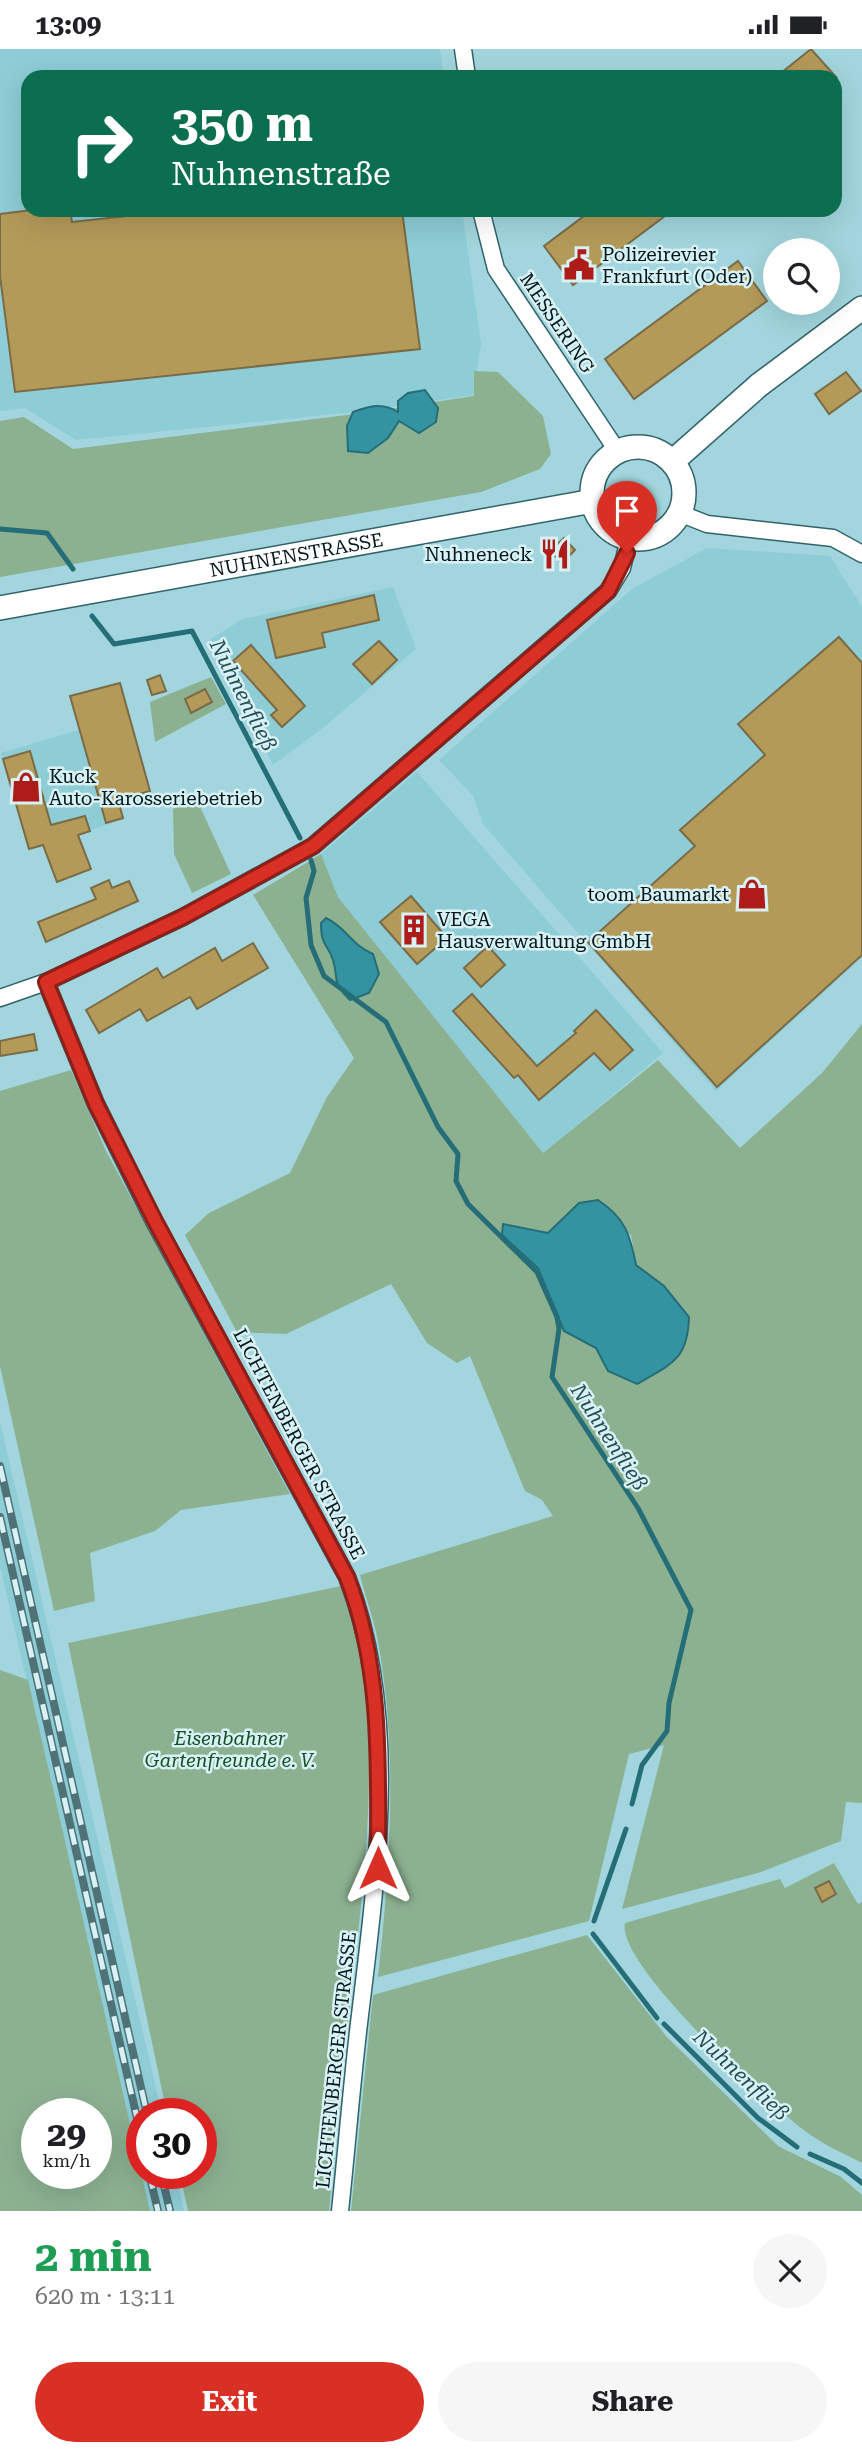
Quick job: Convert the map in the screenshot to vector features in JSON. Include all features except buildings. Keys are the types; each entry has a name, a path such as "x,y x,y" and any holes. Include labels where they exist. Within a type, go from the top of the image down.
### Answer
{"main road":[{"path":"672,462 759,385 862,308"},
{"path":"647,448 672,462 683,487 679,513 671,526 659,535 645,539 629,539 609,530 596,512 593,501 595,477 601,466 618,452 647,448"},
{"name":"NUHNENSTRASSE","path":"0,608 593,501"}],"street":[{"path":"463,49 466,70"},
{"name":"MESSERING","path":"483,217 496,269 618,452"},
{"path":"679,513 707,524 832,538 862,554"},
{"path":"0,998 46,982 183,917 313,846 608,591 622,568 629,539"},
{"name":"LICHTENBERGER STRASSE","path":"46,982 96,1104 149,1209 347,1577 359,1608 379,1738 378,1868 340,2211"}],"shaded area":[{"path":"0,49 440,49 443,70 21,70 21,217 463,217 481,344 473,395 365,411 76,440 25,408 0,411"},
{"path":"425,390 438,408 436,422 419,433 399,421 388,438 368,453 348,451 347,426 353,412 376,406 398,412 398,401 408,393"},
{"path":"707,548 830,556 862,607 862,957 716,1091 483,824 473,796 439,760 632,589"},
{"path":"393,587 416,649 324,727 273,765 211,639 243,619"},
{"name":"Kuck Auto-Karosseriebetrieb","path":"96,725 124,819 29,850 1,753"},
{"name":"VEGA Hausverwaltung GmbH","path":"417,772 663,1053 543,1153 338,897 321,854"},
{"path":"326,918 339,926 359,946 373,954 379,974 369,993 350,1000 340,989 331,954 322,936 321,923"},
{"path":"598,1200 614,1213 625,1228 636,1265 664,1286 689,1317 688,1331 681,1352 668,1365 637,1384 608,1371 596,1348 564,1331 538,1268 502,1235 503,1224 548,1233 579,1203"},
{"path":"0,1422 158,2098 126,2098 126,2108 0,1566"},
{"path":"145,2189 179,2189 184,2211 150,2211"}],"green space":[{"path":"474,371 498,372 543,416 551,454 540,469 481,492 0,577 0,421 24,417 73,449 363,413 474,396"},
{"path":"211,677 226,704 155,742 150,702"},
{"path":"196,798 231,874 192,893 174,854 173,809"},
{"path":"321,854 338,897 543,1153 658,1060 740,1148 822,1073 862,1024 862,1803 846,1802 841,1841 758,1873 622,1909 664,1745 629,1754 589,1921 378,1977 389,1853 389,1729 379,1647 360,1575 553,1516 542,1500 525,1491 470,1356 457,1363 427,1343 391,1284 286,1334 237,1332 185,1235 209,1213 290,1173 327,1097 354,1058 253,895","holes":["579,1203 631,1235 636,1265 664,1286 637,1384 609,1371 596,1348 564,1331 538,1268 548,1233"]},
{"path":"71,1070 106,1151 290,1494 181,1510 155,1531 90,1553 95,1601 54,1611 0,1366 0,1091"},
{"name":"Eisenbahner Gartenfreunde e. V.","path":"341,1586 355,1634 364,1685 369,1789 362,1894 329,2211 188,2211 183,2189 217,2189 217,2098 164,2098 68,1643"},
{"path":"0,1670 28,1680 126,2107 126,2189 145,2189 150,2211 0,2211"},
{"path":"834,1863 858,1904 862,1902 862,2163 805,2131 698,2032 644,1969 628,1942 625,1923 780,1879 785,1888"},
{"path":"587,1935 666,2036 778,2146 841,2177 862,2195 862,2211 351,2211 373,1995"}],"waterway":[{"name":"Nuhnenfließ","path":"0,529 47,533 73,569"},
{"name":"Nuhnenfließ","path":"92,616 114,644 192,631 300,838"},
{"name":"Nuhnenfließ","path":"311,860 314,871 306,898 311,945 324,976 386,1022 438,1127 458,1154 456,1181 468,1204 537,1272 557,1317 559,1329 552,1377 638,1508 691,1610 669,1703 667,1731 642,1765 632,1804"},
{"name":"Nuhnenfließ","path":"594,1921 626,1829"},
{"name":"Nuhnenfließ","path":"593,1934 657,2018"},
{"name":"Nuhnenfließ","path":"664,2024 758,2118 797,2147"},
{"name":"Nuhnenfließ","path":"810,2154 844,2169 862,2183"}],"railway":[{"path":"0,1466 143,2098"},
{"path":"0,1517 132,2098"},
{"path":"153,2189 158,2211"},
{"path":"165,2189 170,2211"}],"place":[{"name":"Polizeirevier Frankfurt (Oder)","path":"579,265"},
{"name":"Nuhneneck","path":"555,554"},
{"name":"Kuck Auto-Karosseriebetrieb","path":"26,787"},
{"name":"toom Baumarkt","path":"752,894"},
{"name":"VEGA Hausverwaltung GmbH","path":"414,930"}],"route":[{"path":"378,1868 379,1738 359,1608 347,1577 143,1198 96,1104 46,982 183,917 313,846 608,591 622,568 627,553"}]}
